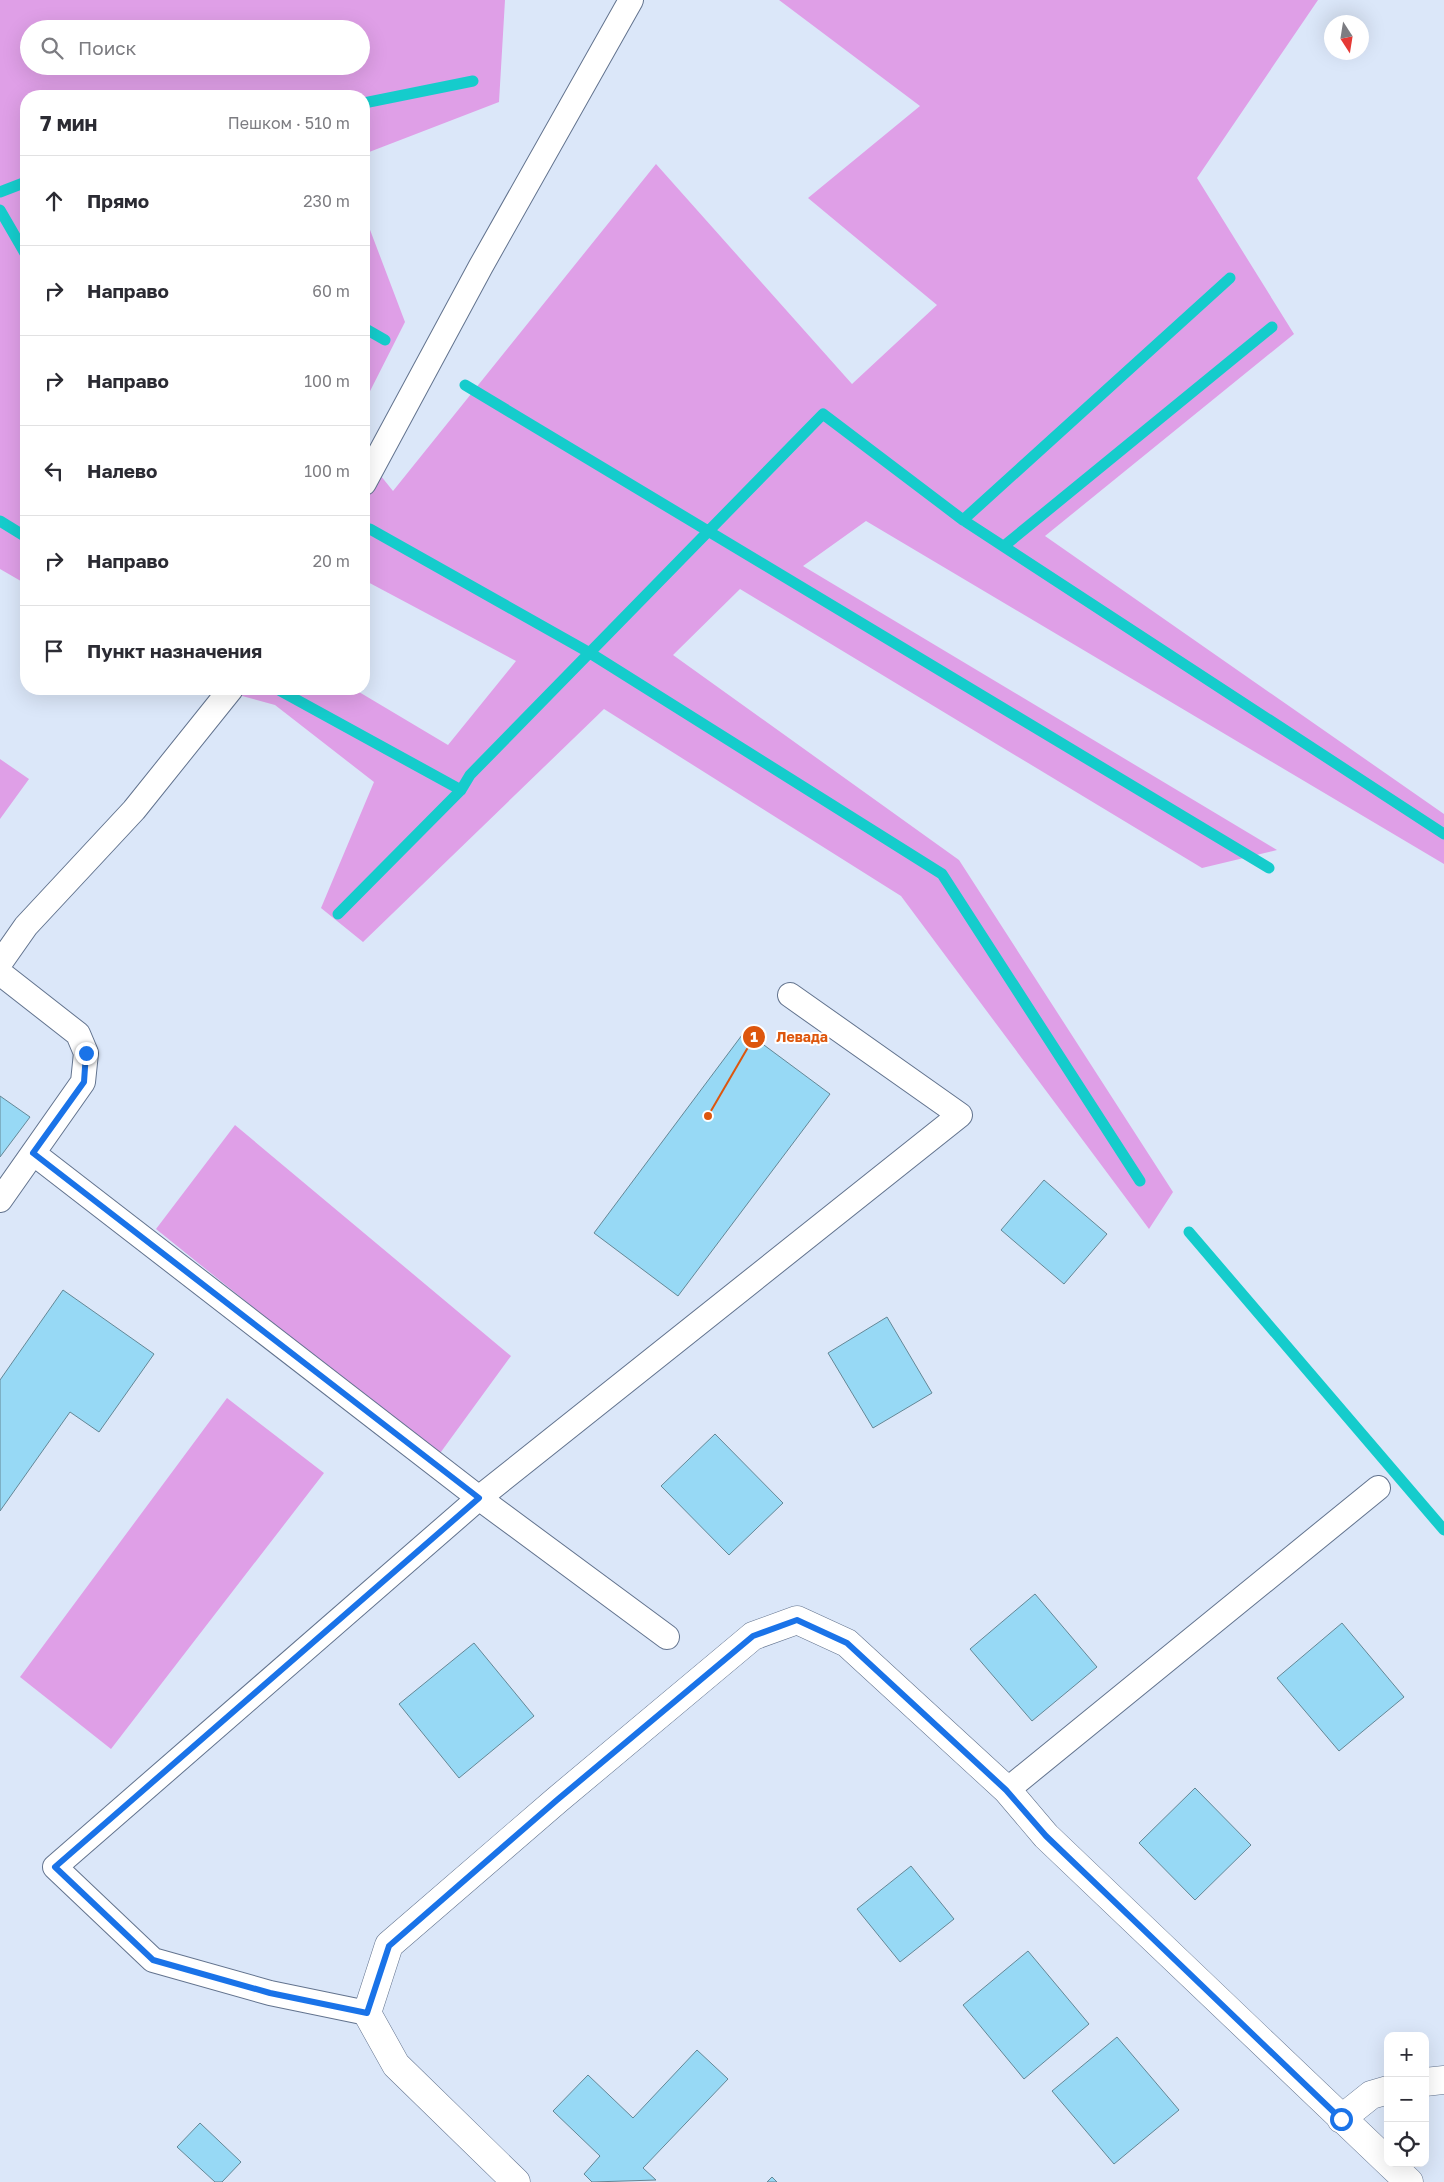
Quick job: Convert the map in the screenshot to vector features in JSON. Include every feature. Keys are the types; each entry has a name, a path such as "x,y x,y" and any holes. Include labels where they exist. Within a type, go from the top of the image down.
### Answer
{"street":[{"path":"516,2182 396,2065 367,2013 389,1946 557,1800 753,1636 797,1620 847,1643 1006,1790 1046,1836 1384,2159"},
{"path":"1429,2082 1444,2080"},
{"path":"1341,2119 1371,2096 1384,2091"},
{"path":"1392,2167 1409,2182"}],"lane":[{"path":"370,472 480,266 582,83 631,0"},
{"path":"0,962 26,926 134,810 226,695"},
{"path":"0,973 78,1034 86,1053 84,1082 0,1200"},
{"path":"367,2013 270,1993 153,1960 55,1867 479,1498 960,1115 790,995"},
{"path":"33,1153 479,1498 667,1637"},
{"path":"1006,1790 1378,1488"}],"shaded area":[{"path":"0,0 505,0 499,102 370,152 370,90 20,90 20,581 0,569"},
{"path":"779,0 1318,0 1197,178 1294,334 1045,536 1444,814 1444,864 866,521 803,566 1277,850 1202,868 740,589 673,655 959,860 1173,1192 1149,1229 901,896 604,709 363,942 321,908 374,782 275,705 238,695 364,695 448,745 516,661 370,583 370,462 393,491 656,164 852,384 937,305 808,198 920,106"},
{"path":"370,230 405,322 370,391"},
{"path":"0,759 29,779 0,819"},
{"path":"235,1125 511,1356 438,1456 156,1229"},
{"path":"227,1398 324,1473 111,1749 20,1677"}],"building":[{"path":"745,1031 830,1094 678,1296 594,1233"},
{"path":"0,1096 30,1117 0,1157"},
{"path":"1044,1180 1107,1234 1064,1284 1001,1230"},
{"path":"63,1290 154,1354 99,1432 70,1412 0,1511 0,1380"},
{"path":"887,1317 932,1393 873,1428 828,1353"},
{"path":"715,1434 783,1503 729,1555 661,1486"},
{"path":"1035,1594 1097,1667 1032,1721 970,1649"},
{"path":"1342,1623 1404,1697 1339,1751 1277,1678"},
{"path":"474,1643 534,1716 459,1778 399,1704"},
{"path":"1195,1788 1251,1845 1195,1900 1139,1843"},
{"path":"911,1866 954,1919 900,1962 857,1909"},
{"path":"1028,1951 1089,2024 1024,2079 963,2005"},
{"path":"1117,2037 1179,2110 1114,2164 1052,2091"},
{"path":"697,2050 728,2079 643,2168 656,2180 592,2182 584,2174 600,2156 553,2111 588,2075 633,2118"},
{"path":"200,2123 241,2162 222,2182 215,2182 177,2147"},
{"path":"772,2177 777,2182 767,2182"}],"waterway":[{"path":"370,102 473,81"},
{"path":"0,192 20,184"},
{"path":"0,210 20,245"},
{"path":"338,914 461,790 470,775 823,414 963,520 1230,278"},
{"path":"1004,546 1272,327"},
{"path":"370,331 385,340"},
{"path":"465,385 1269,868"},
{"path":"963,520 1444,834"},
{"path":"0,521 20,533"},
{"path":"370,529 590,653 942,874 1140,1181"},
{"path":"288,695 461,790"},
{"path":"1189,1232 1444,1530"}],"place":[{"name":"Левада","path":"708,1116"}],"route":[{"path":"86,1053 84,1082 33,1153 479,1498 55,1867 153,1960 270,1993 367,2013 389,1946 557,1800 753,1636 797,1620 847,1643 1006,1790 1046,1836 1341,2119"}]}
